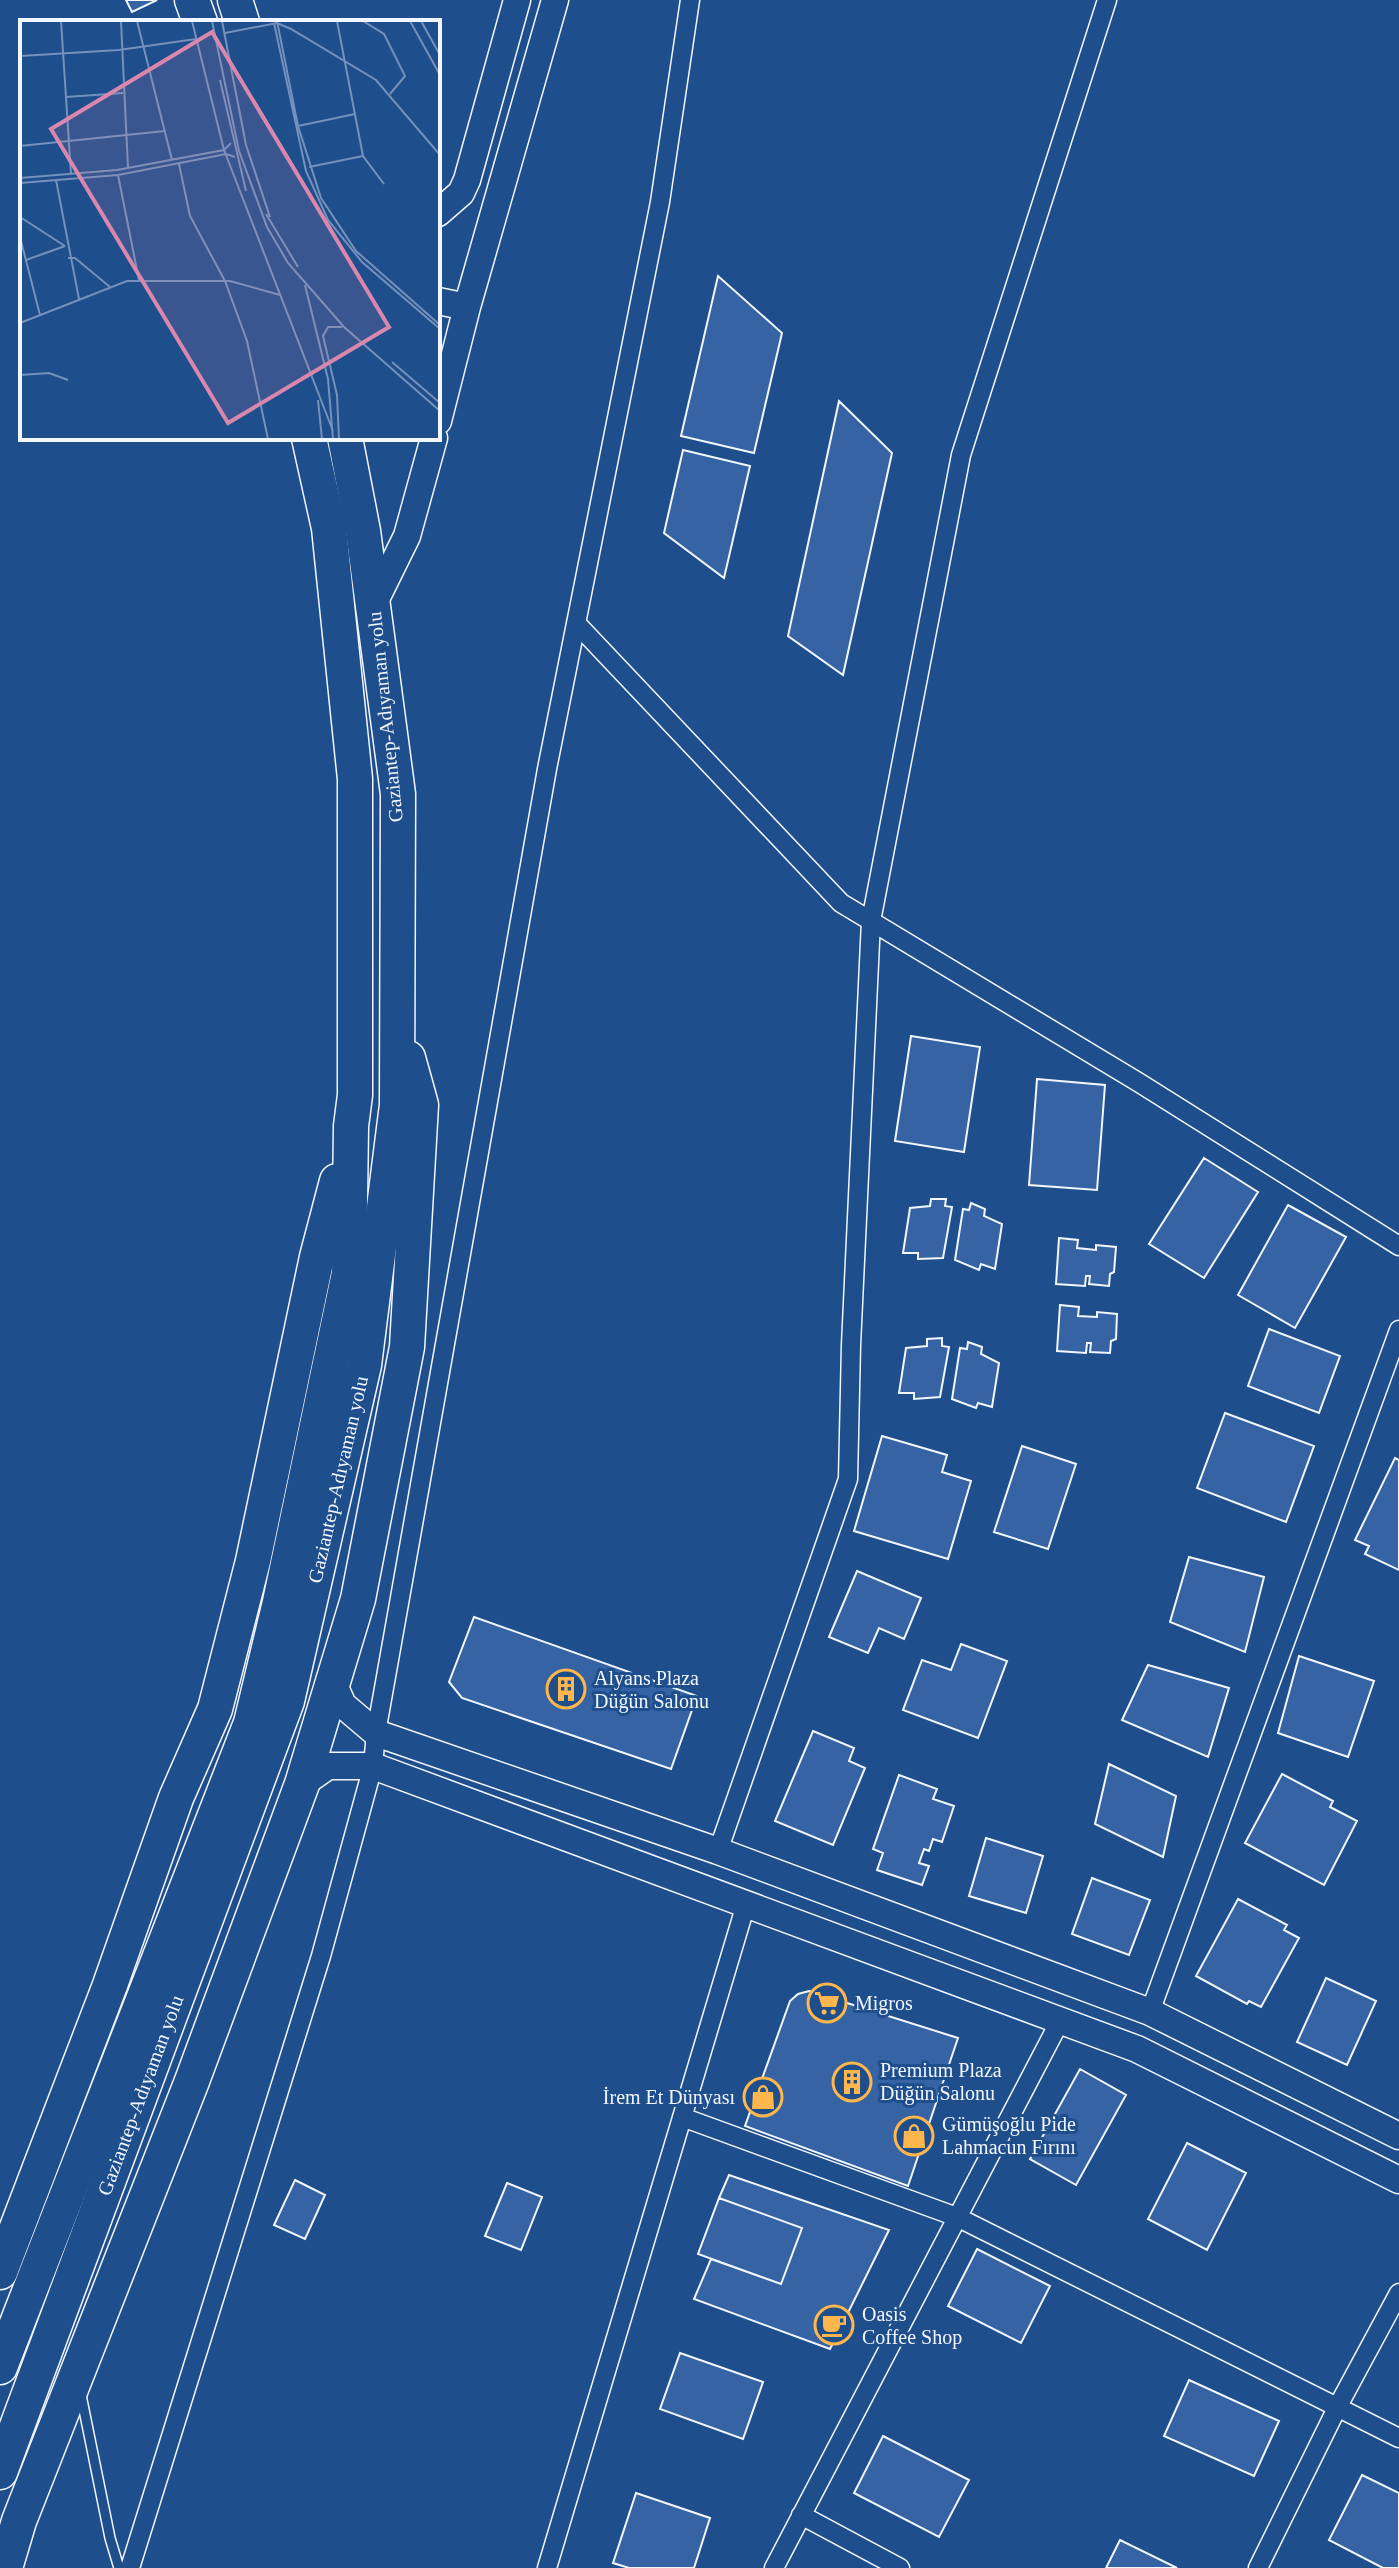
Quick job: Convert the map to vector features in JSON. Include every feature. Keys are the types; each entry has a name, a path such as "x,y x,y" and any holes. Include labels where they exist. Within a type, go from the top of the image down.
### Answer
{"highway":[{"path":"192,0 199,20"},
{"path":"235,0 241,20"},
{"name":"Gaziantep-Adıyaman yolu","path":"0,2367 251,1723 280,1602 349,1273 351,1126 355,1095 355,779 329,528 309,440"},
{"name":"Gaziantep-Adıyaman yolu","path":"0,2472 287,1701 364,1365 397,1105 398,794 363,531 345,440"},
{"path":"5,2568 19,2521 192,2081 302,1784 358,1599 407,1347 421,1105 397,1020"},
{"path":"0,2272 110,1985 176,1798 215,1709 253,1561 317,1257 351,1126"}],"street":[{"path":"440,211 461,193 467,180 517,0"},
{"path":"440,413 467,307 555,0"},
{"path":"130,2568 321,1956 373,1766 376,1733 547,769 660,202 690,0"},
{"path":"718,1851 848,1479 851,1345 871,921 961,455 1107,0"},
{"path":"440,301 467,307"},
{"path":"373,605 407,536 433,440"},
{"path":"576,623 841,903 1138,1082 1399,1246"},
{"path":"1150,2012 1399,1330"},
{"path":"333,1683 343,1705 376,1733 718,1851 1150,2012 1399,2136"},
{"path":"302,1784 328,1766 373,1766 1137,2049 1399,2180"},
{"path":"547,2568 746,1904"},
{"path":"774,2568 1060,2021"},
{"path":"682,2117 957,2217 1399,2438"},
{"path":"1258,2568 1338,2406 1399,2293"},
{"path":"801,2515 900,2568"}],"lane":[{"path":"77,2373 110,2538 119,2568"}],"building":[{"path":"126,0 157,0 132,12"},
{"path":"718,276 782,333 754,453 681,436"},
{"path":"839,401 892,453 843,675 788,636"},
{"path":"683,450 750,466 724,578 664,533"},
{"path":"911,1036 980,1047 964,1152 895,1141"},
{"path":"1037,1079 1105,1085 1097,1190 1029,1185"},
{"path":"1204,1158 1258,1192 1204,1278 1149,1244"},
{"path":"931,1199 946,1199 945,1206 952,1207 943,1258 918,1259 918,1253 903,1253 910,1208 930,1206"},
{"path":"971,1203 985,1209 984,1216 1002,1224 995,1269 981,1264 979,1270 955,1260 963,1209 969,1210"},
{"path":"1288,1205 1346,1237 1295,1328 1238,1295"},
{"path":"1059,1238 1078,1240 1077,1248 1096,1250 1096,1245 1116,1247 1114,1272 1110,1274 1109,1286 1089,1284 1090,1276 1086,1276 1085,1286 1056,1284"},
{"path":"1060,1305 1079,1307 1078,1316 1097,1317 1097,1312 1117,1314 1116,1339 1111,1341 1110,1353 1090,1352 1091,1343 1087,1343 1086,1353 1057,1351"},
{"path":"1269,1329 1340,1356 1319,1413 1248,1386"},
{"path":"942,1338 942,1346 949,1347 940,1397 914,1399 914,1393 899,1393 906,1348 927,1346 927,1339"},
{"path":"968,1342 982,1347 981,1354 999,1363 992,1407 978,1403 976,1408 952,1399 960,1348 967,1349"},
{"path":"1225,1413 1314,1446 1286,1522 1197,1488"},
{"path":"882,1436 947,1455 942,1472 971,1481 948,1559 854,1531"},
{"path":"1022,1446 1076,1464 1048,1549 994,1532"},
{"path":"1395,1458 1399,1460 1399,1570 1365,1554 1369,1546 1355,1540"},
{"path":"1189,1557 1264,1577 1245,1652 1170,1622"},
{"path":"857,1571 921,1598 904,1639 879,1628 868,1653 829,1637"},
{"name":"Alyans Plaza Düğün Salonu","path":"474,1617 697,1696 671,1769 462,1698 449,1682"},
{"path":"961,1644 1007,1661 978,1738 903,1710 922,1660 951,1670"},
{"path":"1299,1656 1374,1681 1348,1757 1278,1733"},
{"path":"1148,1665 1229,1688 1208,1757 1122,1720"},
{"path":"813,1731 854,1748 849,1761 865,1768 833,1845 775,1821"},
{"path":"1109,1764 1176,1796 1163,1857 1095,1824"},
{"path":"1282,1774 1333,1801 1330,1807 1357,1821 1324,1885 1245,1843"},
{"path":"899,1775 937,1789 933,1799 954,1806 942,1842 933,1839 929,1851 924,1849 919,1863 929,1866 922,1885 877,1870 883,1853 873,1849"},
{"path":"986,1838 1043,1856 1026,1913 969,1896"},
{"path":"1092,1878 1150,1900 1129,1955 1072,1934"},
{"path":"1238,1899 1287,1925 1284,1930 1299,1938 1261,2007 1249,2001 1247,2004 1196,1976"},
{"path":"1326,1978 1376,2001 1347,2065 1297,2042"},
{"name":"Premium Plaza Düğün Salonu","path":"809,1991 958,2038 908,2186 745,2126 790,2001 798,1994"},
{"path":"1080,2069 1126,2095 1076,2185 1030,2159"},
{"path":"1187,2143 1246,2173 1207,2250 1148,2219"},
{"path":"729,2175 889,2230 830,2349 694,2299 711,2259 781,2284 802,2228 719,2198"},
{"path":"295,2180 325,2195 305,2239 274,2225"},
{"path":"507,2183 542,2197 521,2250 485,2236"},
{"path":"719,2198 802,2228 781,2284 698,2254"},
{"path":"977,2249 1050,2286 1021,2343 948,2306"},
{"path":"680,2353 763,2382 743,2439 660,2409"},
{"path":"1189,2380 1279,2421 1254,2476 1164,2436"},
{"path":"883,2436 969,2480 939,2537 854,2493"},
{"path":"1362,2475 1399,2493 1399,2568 1383,2568 1329,2540"},
{"path":"636,2493 710,2518 694,2568 629,2568 613,2563"},
{"path":"1120,2540 1177,2568 1106,2568"}],"place":[{"name":"Alyans Plaza Düğün Salonu","path":"566,1689"},
{"name":"Migros","path":"827,2003"},
{"name":"Premium Plaza Düğün Salonu","path":"852,2082"},
{"name":"İrem Et Dünyası","path":"763,2097"},
{"name":"Gümüşoğlu Pide Lahmacun Fırını","path":"914,2136"},
{"name":"Oasis Coffee Shop","path":"834,2325"}]}
